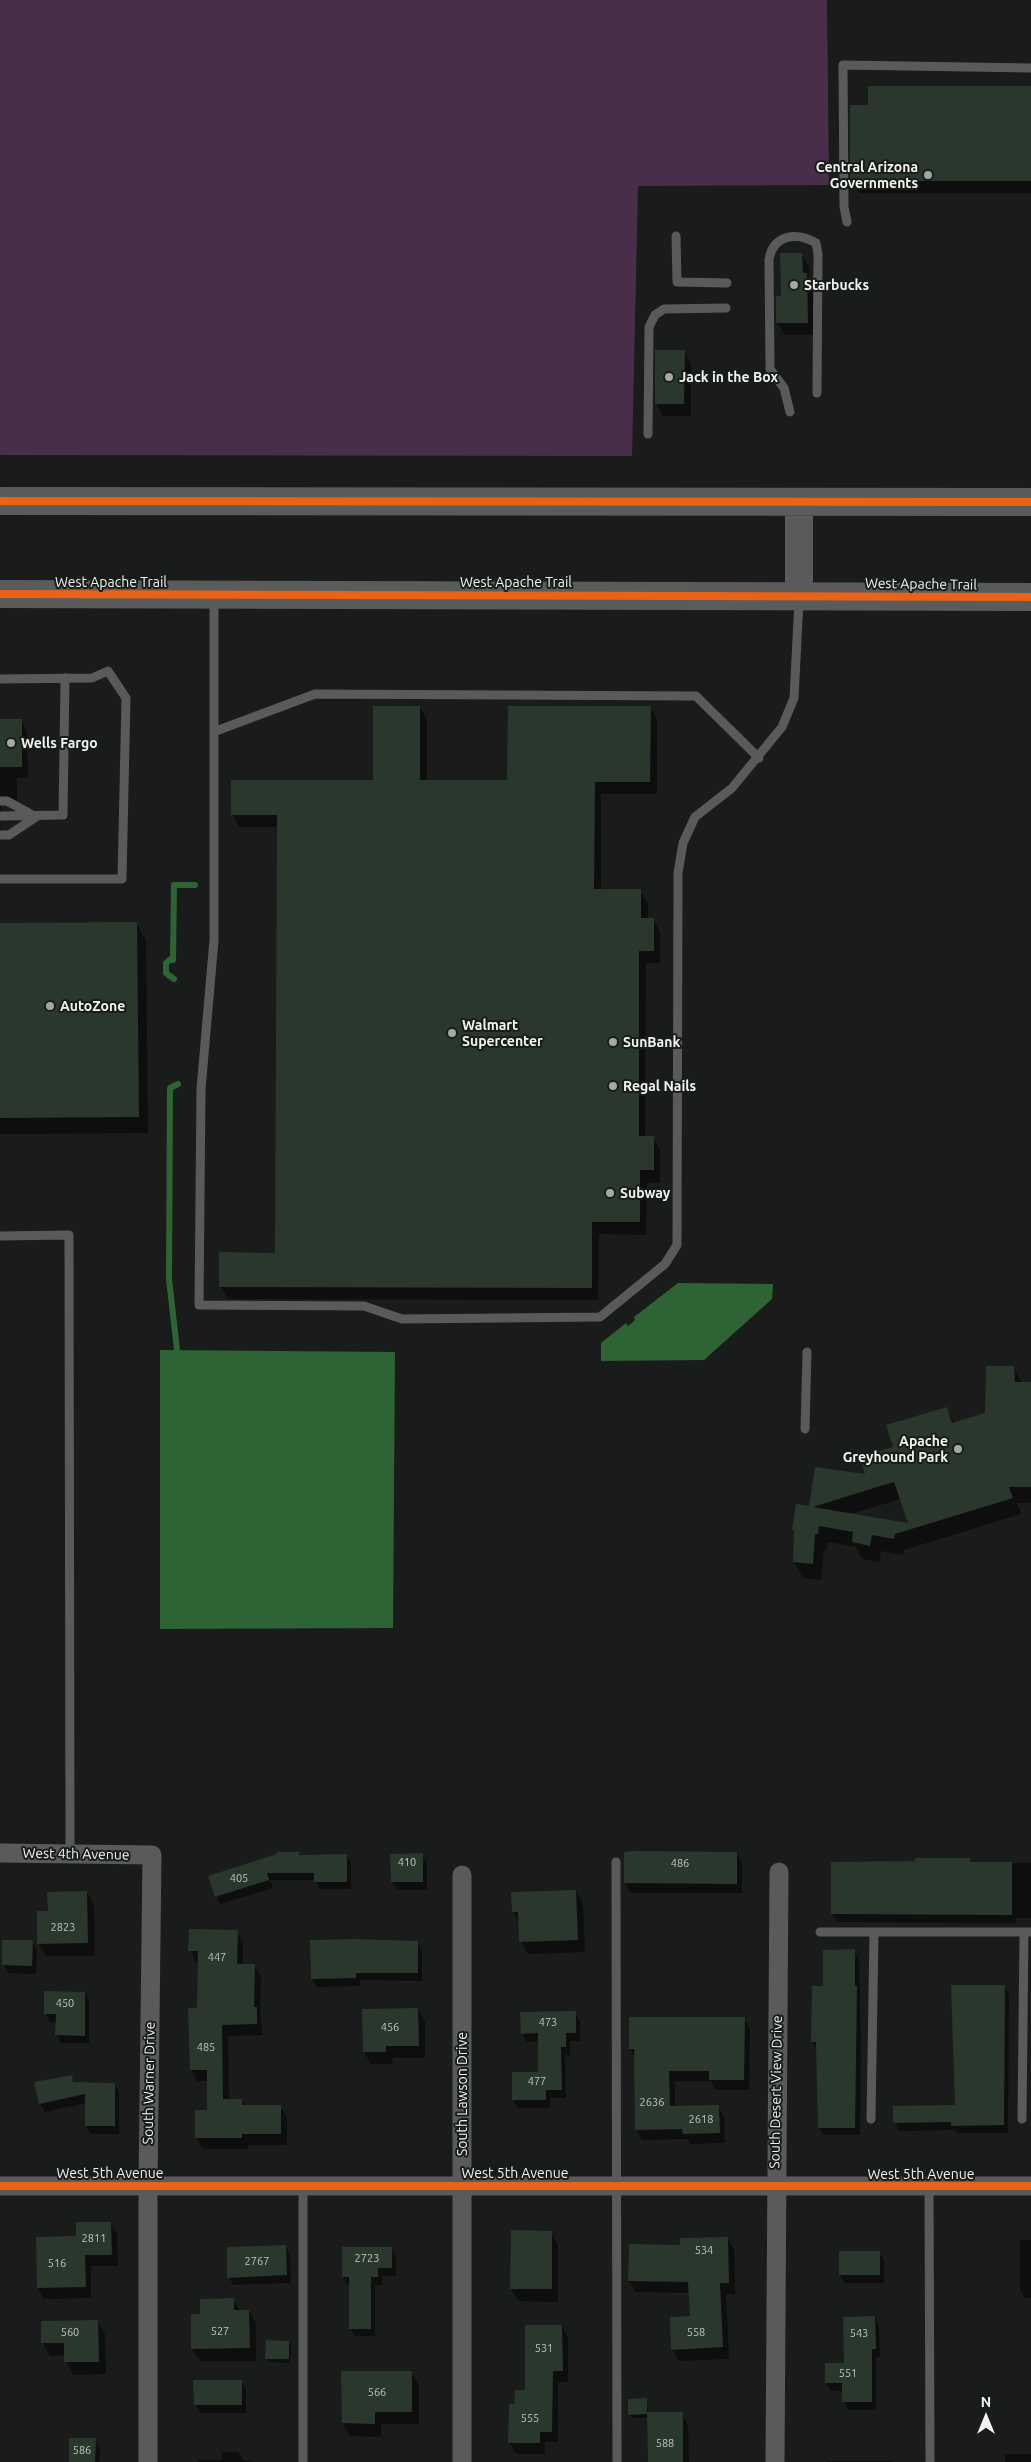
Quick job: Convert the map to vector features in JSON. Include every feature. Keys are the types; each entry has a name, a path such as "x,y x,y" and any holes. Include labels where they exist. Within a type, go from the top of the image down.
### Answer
{"main road":[{"path":"0,501 1031,502"},
{"path":"799,502 799,595"},
{"name":"West Apache Trail","path":"0,594 1031,597"}],"street":[{"name":"West 4th Avenue","path":"0,1853 152,1854"},
{"name":"South Warner Drive","path":"148,2462 148,2186 152,1854"},
{"name":"South Desert View Drive","path":"775,2462 778,1872"},
{"name":"South Lawson Drive","path":"462,1875 462,2462"},
{"name":"West 5th Avenue","path":"0,2186 1031,2186"}],"lane":[{"path":"847,222 844,207 843,65 1031,68"},
{"path":"790,412 784,388 770,370 769,260 770,252 776,244 792,235 806,237 816,243 817,249 817,393"},
{"path":"676,236 677,282 727,283"},
{"path":"648,434 649,327 655,315 664,309 726,308"},
{"path":"214,594 216,731 214,940 201,1089 199,1305 364,1306 402,1319 600,1317 665,1264 677,1245 678,872 682,842 695,817 732,788 759,758 782,727 794,698 799,595"},
{"path":"0,679 92,678 108,671 126,698 122,880 0,879"},
{"path":"0,816 36,817 63,815 65,678"},
{"path":"216,731 315,694 696,696 759,758"},
{"path":"0,801 7,801 36,817"},
{"path":"0,835 9,835 36,817"},
{"path":"0,1236 69,1235 70,1854"},
{"path":"805,1429 807,1352"},
{"path":"616,1862 617,2462"},
{"path":"820,1932 1027,1932 1022,2119"},
{"path":"871,2119 874,1932"},
{"path":"303,2186 303,2462"},
{"path":"930,2186 930,2462"}],"shaded area":[{"path":"0,0 827,0 829,185 638,186 632,456 0,455"},
{"path":"678,1283 773,1284 772,1299 704,1360 601,1361 601,1343 626,1323 628,1326 635,1320 634,1317"},
{"path":"160,1350 395,1352 393,1628 160,1629"}],"building":[{"path":"868,86 1031,86 1031,181 850,181 850,105 868,105"},
{"name":"Starbucks","path":"780,253 802,253 803,273 807,273 808,323 776,323 776,296 781,296"},
{"name":"Jack in the Box","path":"655,350 685,350 684,404 655,404"},
{"path":"373,706 420,706 420,780 507,780 508,706 651,706 650,782 595,782 594,889 641,889 641,918 654,918 654,951 639,951 639,1136 654,1136 654,1170 640,1170 640,1222 592,1222 592,1288 219,1287 219,1252 275,1253 277,815 231,815 231,780 373,780"},
{"name":"Wells Fargo","path":"0,719 22,719 22,767 0,767"},
{"path":"137,922 139,1117 0,1118 0,923"},
{"name":"Apache Greyhound Park","path":"986,1366 1014,1366 1015,1382 1031,1382 1031,1487 1009,1487 1013,1498 895,1534 894,1539 872,1535 870,1546 852,1542 853,1532 819,1526 818,1534 815,1534 813,1564 793,1562 794,1530 792,1530 796,1504 809,1506 815,1467 865,1474 862,1465 881,1458 879,1451 893,1447 886,1425 947,1407 952,1423 985,1413","holes":["894,1482 908,1523 813,1507"]},
{"path":"277,1852 299,1852 299,1855 347,1854 347,1882 314,1882 314,1873 267,1873 269,1880 215,1897 208,1876 277,1854"},
{"path":"624,1852 737,1852 737,1884 624,1883"},
{"path":"423,1853 423,1882 391,1882 390,1854"},
{"path":"915,1858 970,1858 970,1862 1012,1862 1012,1915 831,1914 831,1862 915,1861"},
{"path":"576,1890 578,1940 519,1942 518,1912 512,1912 511,1892"},
{"path":"87,1891 88,1943 37,1944 37,1911 48,1911 47,1892"},
{"path":"189,1929 238,1930 237,1964 255,1964 254,2007 257,2007 257,2024 222,2025 223,2099 242,2099 242,2105 281,2105 281,2134 242,2134 242,2138 195,2138 195,2110 207,2110 207,2070 190,2070 188,2008 197,2008 198,1951 188,1951"},
{"path":"2,1940 33,1940 32,1966 2,1965"},
{"path":"310,1940 418,1941 418,1973 356,1973 356,1978 311,1979"},
{"path":"855,1949 855,1986 857,1986 855,2128 818,2128 816,2042 811,2042 812,1986 823,1986 823,1950"},
{"path":"951,1985 1005,1985 1004,2125 951,2126 951,2122 893,2123 893,2106 955,2105"},
{"path":"44,1991 85,1992 85,2036 55,2035 56,2014 44,2014"},
{"path":"418,2008 419,2046 386,2046 386,2052 363,2052 362,2009"},
{"path":"576,2011 576,2033 566,2033 566,2047 561,2047 562,2090 546,2090 546,2100 512,2100 512,2072 538,2072 538,2033 521,2034 520,2012"},
{"path":"629,2017 745,2017 744,2080 709,2080 709,2071 669,2071 670,2106 719,2105 720,2133 683,2134 682,2129 635,2130 634,2049 629,2049"},
{"path":"72,2075 73,2082 115,2083 115,2126 85,2126 85,2094 39,2104 34,2082"},
{"path":"76,2222 111,2222 112,2255 85,2255 86,2287 37,2288 36,2237 76,2236"},
{"path":"511,2230 552,2231 552,2289 510,2289"},
{"path":"728,2237 729,2283 720,2283 723,2347 671,2350 670,2317 690,2316 688,2282 628,2281 629,2244 680,2245 680,2238"},
{"path":"286,2245 287,2275 227,2278 227,2247"},
{"path":"342,2247 392,2247 392,2268 378,2268 378,2277 371,2277 371,2329 349,2329 349,2277 342,2277"},
{"path":"839,2251 880,2251 880,2275 839,2275"},
{"path":"234,2298 234,2310 249,2310 250,2348 191,2349 191,2314 200,2314 200,2299"},
{"path":"875,2316 876,2349 872,2349 872,2402 842,2402 842,2383 825,2383 825,2363 844,2363 843,2317"},
{"path":"98,2320 99,2362 64,2362 64,2343 41,2343 41,2321"},
{"path":"525,2325 562,2325 563,2371 553,2371 552,2432 540,2432 540,2443 508,2443 509,2404 514,2404 515,2390 525,2390"},
{"path":"266,2340 289,2341 289,2359 265,2359"},
{"path":"341,2371 412,2371 412,2412 375,2412 375,2424 342,2423"},
{"path":"193,2380 242,2380 242,2405 194,2405"},
{"path":"647,2398 647,2414 628,2415 628,2399"},
{"path":"647,2412 683,2412 683,2462 648,2462"},
{"path":"69,2438 96,2438 95,2462 69,2462"}],"waterway":[{"path":"173,960 174,885 195,885"},
{"path":"172,958 166,963 166,973 174,979"},
{"path":"177,1350 169,1279 170,1088 178,1084"}],"cycle path":[{"path":"0,501 1031,502"},
{"path":"0,594 1031,597"},
{"path":"0,2186 1031,2186"}],"place":[{"name":"Central Arizona Governments","path":"928,175"},
{"name":"Starbucks","path":"794,285"},
{"name":"Jack in the Box","path":"669,377"},
{"name":"Wells Fargo","path":"11,743"},
{"name":"AutoZone","path":"50,1006"},
{"name":"Walmart Supercenter","path":"452,1033"},
{"name":"SunBank","path":"613,1042"},
{"name":"Regal Nails","path":"613,1086"},
{"name":"Subway","path":"610,1193"},
{"name":"Apache Greyhound Park","path":"958,1449"}]}
